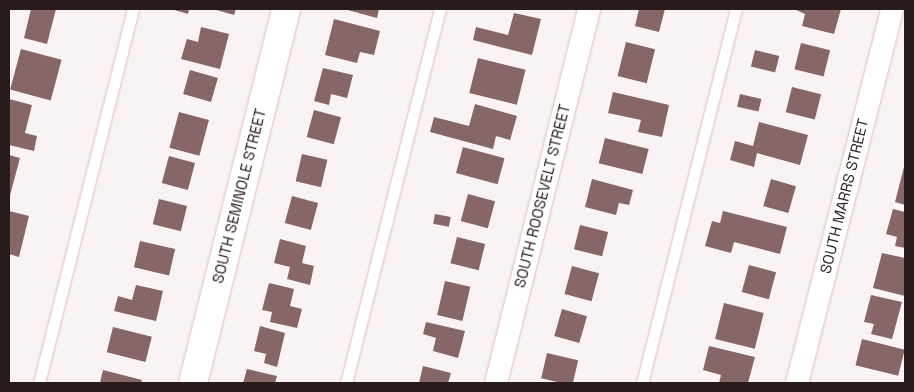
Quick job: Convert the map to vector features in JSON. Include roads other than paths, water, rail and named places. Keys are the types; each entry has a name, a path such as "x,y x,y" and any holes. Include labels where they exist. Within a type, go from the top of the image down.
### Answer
{"street":[{"name":"SOUTH SEMINOLE STREET","path":"193,383 286,9"},
{"name":"SOUTH ROOSEVELT STREET","path":"496,383 589,9"},
{"name":"SOUTH MARRS STREET","path":"797,383 892,9"}],"lane":[{"path":"39,383 133,9"},
{"path":"346,383 440,9"},
{"path":"642,383 736,9"}]}
